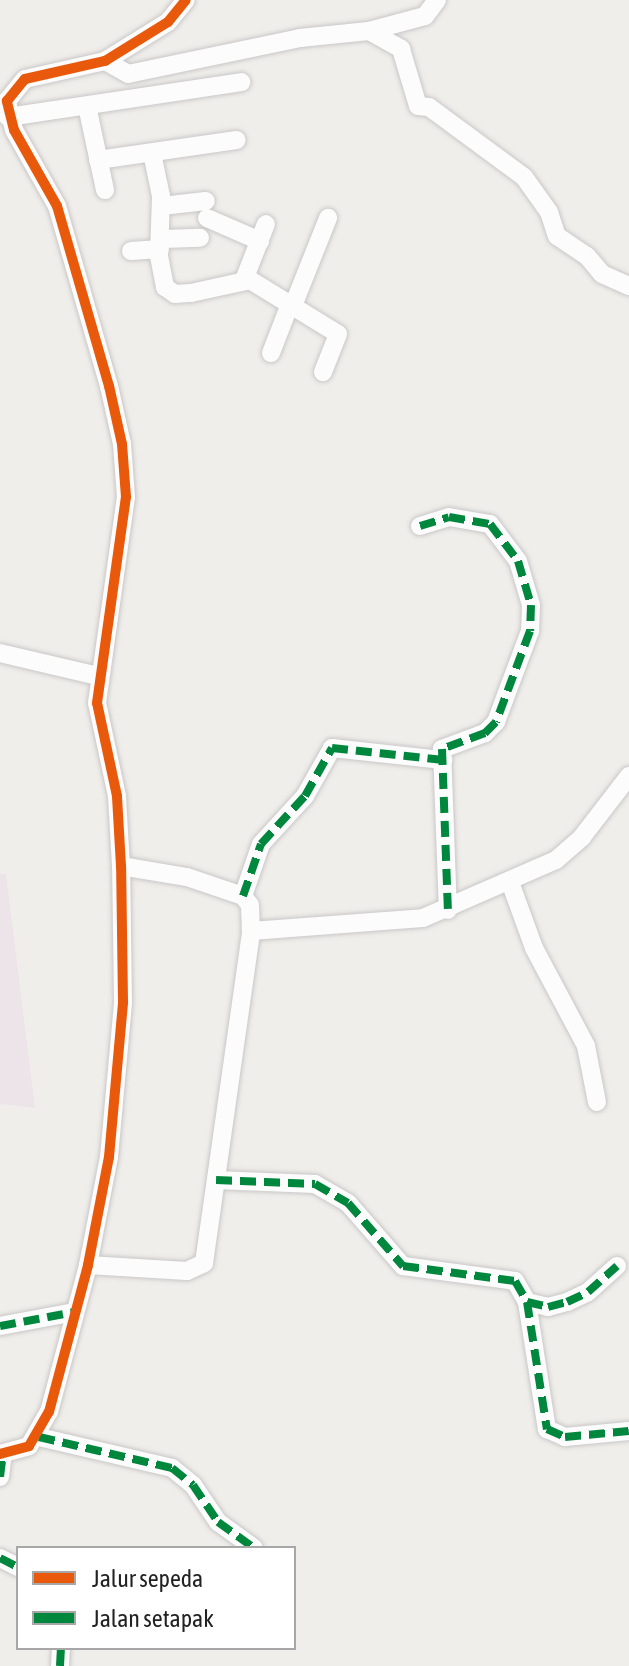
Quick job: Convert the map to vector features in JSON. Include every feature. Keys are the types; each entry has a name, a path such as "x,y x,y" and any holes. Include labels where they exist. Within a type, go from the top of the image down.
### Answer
{"street":[{"path":"39,1437 88,1265 119,1080 121,866 117,796 97,703 98,676 126,497 122,444 57,206 8,117 8,85 105,61 168,22 186,0"},
{"path":"105,61 128,74 300,38 369,31 425,16 437,0"},
{"path":"369,31 401,49 418,106 429,107 524,177 549,212 557,236 587,256 602,274 629,286"},
{"path":"8,117 241,82"},
{"path":"87,106 105,190"},
{"path":"98,160 237,140"},
{"path":"152,153 162,206 163,282 175,294 216,290 244,280 292,305 338,334 323,372"},
{"path":"162,206 206,210 263,233 244,280"},
{"path":"271,353 328,218"},
{"path":"131,251 200,238"},
{"path":"420,526 449,517 490,524 518,561 531,605 530,631 496,722 485,733 446,745 443,760 448,910"},
{"path":"0,653 98,676"},
{"path":"243,896 261,844 305,796 332,748 443,760"},
{"path":"251,931 387,923 448,910 556,860 582,837 629,776"},
{"path":"88,1265 187,1271 204,1263 251,931 250,905 243,896 187,877 121,866"},
{"path":"510,882 534,948 586,1046 597,1102"},
{"path":"216,1180 296,1181 328,1189 403,1266 515,1281 527,1302 547,1429 565,1437 629,1431"},
{"path":"527,1302 548,1307 567,1302 588,1292 617,1266"},
{"path":"0,1326 75,1312"},
{"path":"0,1477 2,1454 39,1437 172,1468 193,1485 218,1522 251,1546"}],"shaded area":[{"path":"0,874 6,874 35,1108 0,1104"}],"marked path":[{"path":"420,526 449,517 490,524 518,561 531,605 530,631 496,722 485,733 442,749 448,910"},
{"path":"243,896 261,844 305,796 332,748 443,760"},
{"path":"216,1180 315,1184 348,1203 403,1266 515,1281 527,1302 547,1429 565,1437 629,1431"},
{"path":"527,1302 548,1307 567,1302 588,1292 617,1266"},
{"path":"0,1326 75,1312"},
{"path":"39,1437 172,1468 193,1485 218,1522 251,1546"},
{"path":"0,1477 3,1454"},
{"path":"0,1558 16,1566"},
{"path":"60,1666 61,1650"}],"cycle path":[{"path":"0,1454 29,1446 49,1412 88,1265 109,1157 123,1002 121,866 117,796 97,703 126,497 122,444 109,386 57,206 14,130 7,101 25,79 105,61 168,22 186,0"}]}
